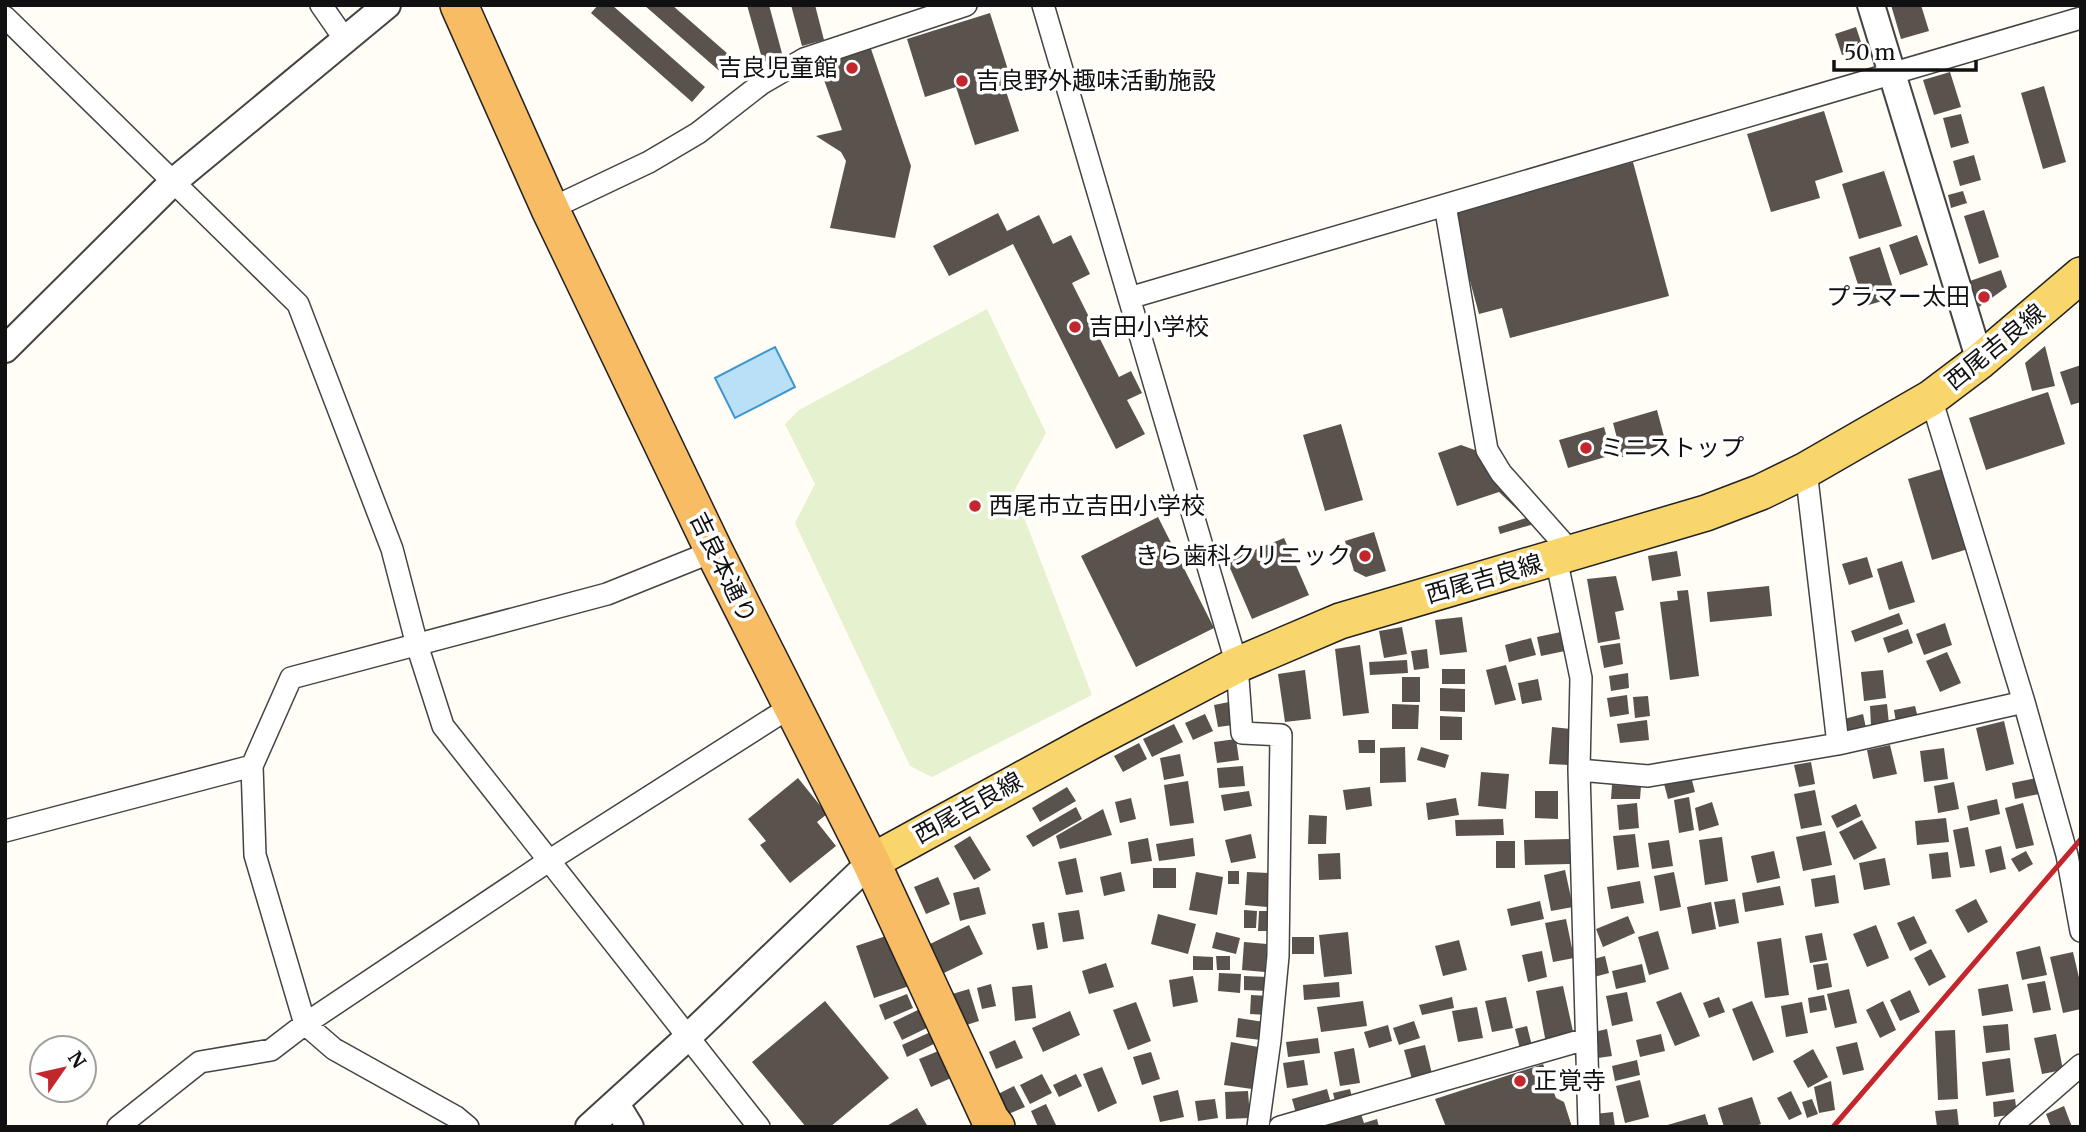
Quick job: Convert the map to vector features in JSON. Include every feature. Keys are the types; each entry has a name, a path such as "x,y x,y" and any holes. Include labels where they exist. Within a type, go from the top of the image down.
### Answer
{"highway":[{"name":"吉良本通り","path":"459,5 550,209 714,551 871,862 987,1124"}],"main road":[{"name":"西尾吉良線","path":"871,862 1080,747 1237,665 1340,621 1706,513 1761,492 1806,470 1931,398 1980,361 2081,275"}],"street":[{"path":"321,5 346,41"},
{"path":"5,349 173,182 387,5"},
{"path":"550,209 649,162 698,133 761,85 804,59 966,5"},
{"path":"1043,5 1237,665 1242,733 1281,735 1278,956 1258,1127"},
{"path":"1871,5 1980,361"},
{"path":"5,17 298,304 392,549 417,645 443,726 758,1127"},
{"path":"1129,298 2081,18"},
{"path":"1445,205 1487,450 1501,473 1564,555 1581,678 1578,770 1589,1127"},
{"path":"1931,398 2075,866 2081,931"},
{"path":"1806,470 1838,744"},
{"path":"468,1127 456,1117 334,1049 305,1024 255,855 252,766 291,678 607,594 714,551"},
{"path":"1578,770 1648,776 1838,744 2025,702"},
{"path":"118,1127 200,1062 271,1050 305,1024 550,860 792,705"},
{"path":"5,831 252,766"},
{"path":"589,1127 688,1037 871,862"},
{"path":"1280,1127 1586,1039"},
{"path":"2010,1127 2081,1065"},
{"path":"616,1104 630,1127"}],"green space":[{"path":"987,309 1046,433 1014,491 1092,695 932,777 910,766 795,523 815,484 785,424 799,410"}],"water":[{"path":"775,347 795,387 735,418 715,378"}],"building":[{"path":"598,5 612,5 705,87 692,102 591,13"},
{"path":"644,5 672,5 736,61 724,75"},
{"path":"747,5 769,5 783,57 763,62"},
{"path":"791,5 815,5 824,40 802,46"},
{"path":"1891,5 1921,5 1929,31 1901,39"},
{"name":"吉良野外趣味活動施設","path":"990,13 1009,73 1001,76 1019,131 975,145 956,87 925,97 907,39"},
{"path":"1856,27 1863,48 1842,55 1835,34"},
{"path":"870,46 911,166 895,238 830,228 846,161 841,152 816,136 842,130 819,66"},
{"path":"1950,72 1961,107 1934,115 1923,80"},
{"path":"2044,86 2066,162 2043,169 2021,93"},
{"path":"1824,111 1843,172 1815,181 1820,198 1771,212 1747,134"},
{"path":"1961,114 1969,143 1951,148 1943,118"},
{"path":"1974,155 1981,180 1960,186 1953,161"},
{"path":"1633,162 1669,296 1510,338 1502,308 1479,314 1451,211"},
{"path":"1884,171 1902,226 1859,239 1842,184"},
{"path":"1963,191 1967,203 1951,208 1948,195"},
{"path":"1984,210 1999,257 1979,264 1964,216"},
{"name":"吉田小学校","path":"998,213 1007,231 1039,215 1053,244 1071,235 1090,274 1072,283 1119,377 1131,371 1142,393 1127,400 1145,434 1116,449 1013,244 949,276 933,246"},
{"path":"1917,235 1928,265 1900,275 1889,245"},
{"path":"1880,247 1896,297 1865,306 1849,257"},
{"name":"プラマー太田","path":"2001,270 2007,287 1979,307 1970,281"},
{"path":"2045,346 2055,386 2032,391 2025,363"},
{"path":"2081,365 2081,402 2071,405 2060,372"},
{"path":"2048,392 2065,444 1986,470 1969,418"},
{"path":"1657,410 1666,444 1622,457 1613,423"},
{"path":"1341,424 1363,500 1325,511 1303,435"},
{"name":"ミニストップ","path":"1604,427 1612,455 1568,468 1559,440"},
{"path":"1461,445 1483,453 1534,524 1500,534 1498,527 1526,518 1499,492 1457,506 1438,453"},
{"path":"1945,468 1968,549 1932,560 1908,479"},
{"path":"1158,517 1214,628 1136,667 1081,556"},
{"name":"きら歯科クリニック","path":"1374,532 1386,571 1366,577 1354,571 1345,541"},
{"path":"1284,538 1309,595 1252,619 1227,561"},
{"path":"1677,551 1681,576 1652,581 1648,556"},
{"path":"1867,557 1873,577 1849,585 1842,564"},
{"path":"1902,561 1915,602 1889,610 1877,569"},
{"path":"1616,576 1624,610 1615,612 1620,639 1598,643 1587,579"},
{"path":"1769,586 1772,616 1710,622 1707,592"},
{"path":"1688,590 1699,676 1670,680 1660,602 1678,600 1677,591"},
{"path":"1899,613 1903,624 1855,642 1851,631"},
{"path":"1462,617 1467,652 1440,655 1435,620"},
{"path":"1945,623 1952,645 1924,655 1916,634"},
{"path":"1402,627 1407,654 1384,658 1379,631"},
{"path":"1908,629 1913,643 1888,653 1883,638"},
{"path":"1561,632 1565,651 1541,656 1537,637"},
{"path":"1531,638 1536,655 1509,662 1505,645"},
{"path":"1620,643 1623,664 1604,668 1600,646"},
{"path":"1360,645 1369,713 1343,716 1335,649"},
{"path":"1427,649 1429,668 1414,670 1411,651"},
{"path":"1947,652 1961,683 1940,692 1926,661"},
{"path":"1407,660 1408,673 1370,675 1369,662"},
{"path":"1506,665 1516,700 1495,705 1486,670"},
{"path":"1442,669 1465,669 1465,684 1442,684"},
{"path":"1305,670 1311,719 1285,722 1278,674"},
{"path":"1883,670 1886,698 1864,701 1861,672"},
{"path":"1628,673 1629,688 1611,691 1609,676"},
{"path":"1402,677 1420,677 1420,702 1402,702"},
{"path":"1538,679 1542,700 1522,704 1518,683"},
{"path":"1440,688 1465,689 1465,712 1440,711"},
{"path":"1627,695 1629,714 1610,717 1607,698"},
{"path":"1648,696 1650,716 1635,718 1633,697"},
{"path":"1229,702 1233,725 1218,727 1214,705"},
{"path":"1392,704 1419,705 1418,729 1392,729"},
{"path":"1887,704 1889,724 1871,726 1870,706"},
{"path":"1915,706 1918,718 1896,722 1894,710"},
{"path":"1205,714 1213,731 1193,740 1185,723"},
{"path":"1863,714 1866,728 1847,732 1844,719"},
{"path":"1440,716 1462,717 1462,740 1440,740"},
{"path":"1647,720 1649,740 1620,743 1617,724"},
{"path":"2004,721 2014,764 1986,771 1976,728"},
{"path":"1174,724 1183,742 1152,757 1143,739"},
{"path":"1552,727 1571,729 1569,765 1549,764"},
{"path":"1236,739 1239,760 1217,763 1214,742"},
{"path":"1358,740 1375,740 1375,753 1359,753"},
{"path":"1139,743 1147,759 1123,772 1114,756"},
{"path":"1890,745 1897,774 1873,779 1867,750"},
{"path":"1405,747 1406,782 1380,783 1380,748"},
{"path":"1421,747 1449,755 1445,768 1417,760"},
{"path":"1944,748 1948,779 1924,782 1920,751"},
{"path":"1180,754 1184,776 1164,780 1160,758"},
{"path":"1811,762 1815,784 1799,787 1794,765"},
{"path":"1243,766 1245,786 1219,788 1217,768"},
{"path":"1481,772 1509,774 1506,809 1478,806"},
{"path":"1690,773 1695,792 1668,799 1663,780"},
{"path":"798,778 827,814 817,822 836,846 790,883 760,845 766,841 748,819"},
{"path":"2036,778 2039,794 2015,799 2012,783"},
{"path":"1188,781 1194,823 1170,826 1164,785"},
{"path":"1954,782 1959,809 1938,813 1934,786"},
{"path":"1612,785 1641,786 1640,799 1611,799"},
{"path":"1067,787 1076,801 1040,822 1032,808"},
{"path":"1370,787 1372,806 1346,810 1343,790"},
{"path":"1815,790 1822,825 1801,829 1794,794"},
{"path":"1249,791 1252,806 1224,811 1221,795"},
{"path":"1535,791 1558,791 1558,819 1535,818"},
{"path":"1689,797 1694,830 1679,833 1674,800"},
{"path":"1131,798 1136,819 1120,823 1115,802"},
{"path":"1456,798 1459,815 1428,820 1426,803"},
{"path":"1997,799 2000,814 1970,821 1967,806"},
{"path":"1712,802 1719,825 1699,831 1695,808"},
{"path":"1637,803 1639,828 1619,830 1617,805"},
{"path":"2023,803 2034,845 2016,849 2005,808"},
{"path":"1856,804 1861,816 1837,828 1831,816"},
{"path":"1076,807 1082,819 1033,847 1026,836"},
{"path":"1103,809 1112,835 1060,849 1056,836"},
{"path":"1309,815 1327,816 1326,844 1308,844"},
{"path":"1946,818 1949,842 1917,845 1915,821"},
{"path":"1503,819 1504,835 1456,836 1455,820"},
{"path":"1862,820 1877,848 1854,860 1839,832"},
{"path":"1968,827 1975,866 1960,868 1953,830"},
{"path":"1825,831 1832,865 1803,871 1796,837"},
{"path":"1251,834 1256,858 1231,863 1225,840"},
{"path":"1635,834 1639,867 1617,870 1613,836"},
{"path":"970,836 991,870 974,880 954,846"},
{"path":"1722,837 1728,881 1705,885 1699,840"},
{"path":"1148,838 1152,861 1131,864 1128,842"},
{"path":"1193,838 1195,856 1159,861 1156,844"},
{"path":"1570,839 1570,864 1525,865 1524,840"},
{"path":"1669,840 1673,866 1652,869 1648,843"},
{"path":"1496,841 1515,841 1515,868 1496,868"},
{"path":"2001,846 2006,869 1990,873 1985,850"},
{"path":"1774,851 1780,878 1757,883 1751,856"},
{"path":"2026,851 2033,864 2019,872 2011,859"},
{"path":"1948,852 1951,877 1932,879 1929,854"},
{"path":"1340,853 1341,879 1319,880 1318,854"},
{"path":"1076,858 1083,892 1066,895 1058,862"},
{"path":"1885,858 1890,885 1864,890 1859,863"},
{"path":"1153,868 1176,868 1176,888 1153,888"},
{"path":"1565,870 1573,907 1551,911 1544,875"},
{"path":"1228,871 1239,871 1239,884 1228,884"},
{"path":"1121,872 1125,891 1104,896 1100,877"},
{"path":"1196,872 1223,877 1217,915 1189,910"},
{"path":"1247,872 1269,873 1267,907 1245,905"},
{"path":"1674,872 1681,907 1660,911 1654,876"},
{"path":"1835,875 1839,903 1815,907 1811,879"},
{"path":"938,877 950,904 926,914 914,887"},
{"path":"1640,881 1644,903 1611,909 1607,887"},
{"path":"1780,886 1784,905 1745,912 1742,893"},
{"path":"979,887 986,914 960,921 953,893"},
{"path":"1735,899 1739,923 1719,927 1714,902"},
{"path":"1976,899 1988,922 1968,933 1955,910"},
{"path":"1540,901 1544,919 1511,926 1507,909"},
{"path":"1711,902 1716,929 1692,934 1687,907"},
{"path":"1079,910 1084,939 1063,942 1058,913"},
{"path":"1244,910 1257,911 1256,928 1244,928"},
{"path":"1259,911 1272,911 1271,931 1258,931"},
{"path":"1158,914 1196,924 1188,954 1151,944"},
{"path":"1628,916 1635,933 1603,947 1596,929"},
{"path":"1914,916 1927,943 1910,951 1897,923"},
{"path":"1566,919 1574,958 1553,962 1545,923"},
{"path":"1044,922 1048,948 1037,950 1032,924"},
{"path":"969,925 983,954 944,973 930,944"},
{"path":"1876,925 1889,958 1867,967 1853,934"},
{"path":"901,931 918,983 874,998 856,946"},
{"path":"1658,931 1669,969 1649,975 1638,937"},
{"path":"1216,932 1240,938 1236,954 1212,948"},
{"path":"1348,932 1352,974 1324,977 1319,935"},
{"path":"1822,933 1827,960 1810,963 1805,936"},
{"path":"1292,937 1314,937 1314,954 1292,954"},
{"path":"1781,938 1789,995 1765,998 1757,942"},
{"path":"1459,940 1467,970 1443,976 1435,946"},
{"path":"1244,942 1267,944 1265,972 1242,970"},
{"path":"2040,946 2047,975 2022,980 2016,952"},
{"path":"1931,949 1946,977 1929,986 1914,958"},
{"path":"1542,951 1547,977 1528,982 1522,955"},
{"path":"2073,952 2081,986 2081,1009 2063,1013 2050,957"},
{"path":"1193,956 1213,957 1213,970 1193,970"},
{"path":"1216,956 1230,956 1230,970 1217,970"},
{"path":"1605,956 1609,973 1594,977 1590,960"},
{"path":"1106,963 1114,987 1089,994 1082,971"},
{"path":"1828,963 1832,987 1817,990 1813,965"},
{"path":"1642,964 1646,982 1616,989 1612,971"},
{"path":"1219,973 1241,974 1240,993 1218,991"},
{"path":"1193,976 1198,1002 1173,1007 1169,980"},
{"path":"1244,976 1268,977 1267,991 1244,990"},
{"path":"2045,981 2051,1010 2033,1013 2027,984"},
{"path":"1339,982 1340,997 1304,1000 1303,985"},
{"path":"991,984 996,1006 982,1009 977,988"},
{"path":"2008,984 2013,1011 1982,1016 1978,989"},
{"path":"1032,985 1036,1018 1015,1021 1012,987"},
{"path":"1563,986 1574,1036 1546,1043 1536,991"},
{"path":"969,989 979,1021 960,1027 949,995"},
{"path":"1849,989 1857,1023 1835,1028 1827,994"},
{"path":"1910,990 1920,1012 1900,1021 1890,1000"},
{"path":"1627,992 1633,1021 1612,1026 1606,996"},
{"path":"1681,992 1700,1036 1675,1046 1656,1002"},
{"path":"907,994 913,1008 885,1020 879,1005"},
{"path":"1251,995 1269,996 1268,1015 1250,1014"},
{"path":"1824,995 1827,1010 1810,1013 1808,998"},
{"path":"1452,997 1454,1008 1422,1015 1419,1005"},
{"path":"1506,997 1513,1028 1492,1032 1485,1001"},
{"path":"1719,997 1725,1012 1709,1018 1703,1003"},
{"path":"825,1001 889,1078 830,1127 806,1127 752,1062"},
{"path":"1363,1001 1367,1026 1321,1032 1317,1007"},
{"path":"1752,1001 1774,1052 1753,1061 1732,1009"},
{"path":"1883,1001 1896,1030 1880,1038 1866,1010"},
{"path":"1136,1002 1151,1041 1128,1050 1113,1010"},
{"path":"1802,1002 1808,1033 1786,1037 1781,1006"},
{"path":"924,1007 933,1025 902,1040 893,1022"},
{"path":"1477,1007 1483,1038 1458,1042 1452,1011"},
{"path":"1070,1011 1080,1035 1043,1052 1032,1028"},
{"path":"1238,1018 1264,1022 1261,1040 1236,1037"},
{"path":"1414,1021 1420,1038 1399,1045 1393,1028"},
{"path":"2008,1024 2010,1050 1986,1053 1983,1026"},
{"path":"1388,1025 1392,1041 1369,1048 1364,1032"},
{"path":"1527,1026 1532,1046 1520,1049 1515,1029"},
{"path":"1607,1029 1612,1056 1598,1058 1594,1032"},
{"path":"935,1030 940,1041 907,1057 902,1045"},
{"path":"1955,1030 1958,1099 1938,1100 1935,1031"},
{"path":"1661,1034 1665,1051 1640,1057 1636,1040"},
{"path":"2056,1034 2063,1070 2042,1074 2034,1038"},
{"path":"1318,1038 1320,1053 1288,1057 1286,1042"},
{"path":"1015,1040 1023,1058 996,1069 989,1052"},
{"path":"1231,1042 1258,1047 1252,1089 1224,1085"},
{"path":"1857,1042 1864,1070 1843,1075 1836,1047"},
{"path":"1425,1045 1433,1078 1413,1083 1404,1050"},
{"path":"948,1047 960,1074 931,1087 919,1059"},
{"path":"1354,1048 1360,1083 1340,1086 1334,1052"},
{"path":"1813,1049 1828,1077 1808,1088 1793,1061"},
{"path":"1151,1052 1160,1079 1142,1085 1133,1057"},
{"path":"2010,1058 2014,1092 1986,1096 1982,1062"},
{"path":"1304,1060 1308,1085 1287,1088 1283,1063"},
{"path":"1637,1060 1640,1075 1615,1081 1612,1066"},
{"name":"正覚寺","path":"1543,1064 1556,1098 1564,1102 1572,1127 1446,1127 1435,1099"},
{"path":"1102,1067 1117,1103 1098,1112 1083,1074"},
{"path":"1042,1074 1052,1093 1030,1104 1020,1085"},
{"path":"1076,1074 1082,1086 1059,1097 1053,1085"},
{"path":"1640,1080 1649,1117 1625,1123 1616,1086"},
{"path":"1831,1081 1835,1110 1819,1113 1814,1087"},
{"path":"1014,1086 1025,1107 1006,1115 996,1095"},
{"path":"1327,1089 1332,1107 1297,1117 1292,1099"},
{"path":"1350,1089 1353,1101 1336,1105 1333,1093"},
{"path":"1178,1090 1184,1117 1160,1122 1153,1096"},
{"path":"1248,1091 1250,1118 1226,1119 1225,1092"},
{"path":"1791,1091 1802,1114 1789,1120 1777,1098"},
{"path":"1752,1097 1761,1124 1753,1127 1724,1127 1718,1108"},
{"path":"1215,1099 1218,1118 1198,1121 1195,1101"},
{"path":"1812,1099 1818,1114 1807,1118 1802,1102"},
{"path":"2015,1099 2017,1114 1994,1117 1993,1102"},
{"path":"1046,1104 1056,1125 1038,1127 1031,1111"},
{"path":"2064,1106 2072,1127 2051,1127 2046,1114"},
{"path":"917,1108 928,1127 885,1127"},
{"path":"1359,1108 1364,1123 1377,1119 1379,1127 1330,1127 1327,1118"},
{"path":"1957,1109 1959,1127 1937,1127 1935,1111"},
{"path":"1613,1112 1615,1127 1597,1127 1595,1114"},
{"path":"1705,1114 1709,1127 1664,1126"}],"railway":[{"path":"1833,1127 2081,839"}],"place":[{"name":"吉良児童館","path":"852,68"},
{"name":"吉良野外趣味活動施設","path":"962,81"},
{"name":"プラマー太田","path":"1984,297"},
{"name":"吉田小学校","path":"1075,327"},
{"name":"ミニストップ","path":"1586,448"},
{"name":"西尾市立吉田小学校","path":"975,506"},
{"name":"きら歯科クリニック","path":"1365,556"},
{"name":"正覚寺","path":"1520,1081"}]}
